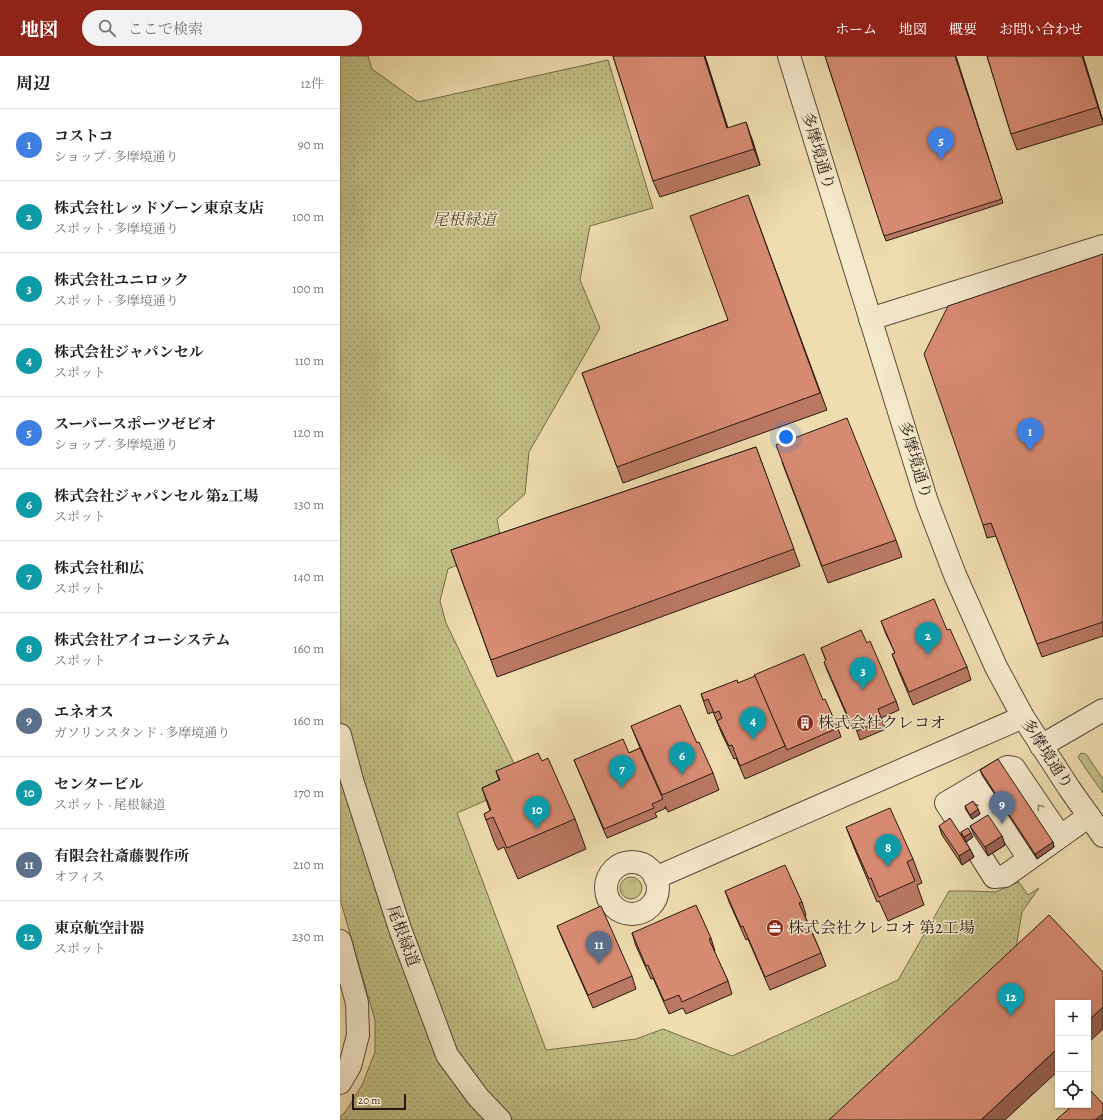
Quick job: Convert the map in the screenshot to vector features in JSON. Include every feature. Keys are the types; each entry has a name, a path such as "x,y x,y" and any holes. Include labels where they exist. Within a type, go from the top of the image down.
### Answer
{"street":[{"name":"多摩境通り","path":"789,56 927,502 955,575 996,667 1023,716 1045,752 1103,836"},
{"path":"870,319 1103,246"},
{"path":"1020,778 1045,752 1103,710"},
{"path":"655,878 1023,716"},
{"name":"尾根緑道","path":"340,735 352,780 400,929 447,1055 478,1097 500,1120"},
{"path":"995,808 971,824 959,806 975,791 1007,767 1014,768 1060,836"},
{"path":"1000,876 939,810 946,803 975,791 989,798 1029,859"},
{"path":"968,861 981,880 1000,876 1029,859 1089,816"},
{"path":"340,941 344,976 357,1003 358,1035 350,1066 340,1083"}],"green space":[{"name":"尾根緑道","path":"340,56 368,56 372,69 418,102 608,60 653,208 590,226 580,280 600,328 529,452 525,494 497,519 502,546 448,569 440,601 446,623 524,784 457,813 546,1050 636,1039 663,1029 732,1056 898,980 949,891 995,892 1019,882 1028,895 1039,888 1022,912 1015,954 839,1120 340,1120 340,1117 346,1111 362,1085 375,1052 375,1020 340,899"},
{"path":"1081,753 1086,754 1103,779 1103,793 1078,757"},
{"path":"631,877 639,880 642,888 639,896 631,899 623,896 620,888 623,880"}],"building":[{"path":"613,56 704,56 727,128 746,122 754,149 653,181"},
{"path":"825,56 955,56 1002,199 884,236"},
{"path":"987,56 1082,56 1098,107 1011,134"},
{"path":"748,195 820,393 617,467 582,373 728,320 690,216"},
{"path":"1103,254 1103,622 1037,644 991,523 983,525 924,354 948,306"},
{"path":"847,418 896,540 822,566 776,445"},
{"path":"756,447 794,549 491,660 451,550"},
{"path":"934,599 947,630 950,629 967,667 909,692 892,654 895,653 881,621"},
{"path":"861,630 867,643 870,641 896,701 878,709 882,720 857,731 852,720 850,721 824,662 826,660 821,648"},
{"name":"株式会社クレコオ","path":"804,654 823,700 825,699 838,728 787,750 754,675"},
{"path":"755,676 785,746 740,766 732,745 729,746 717,721 722,718 719,711 714,713 708,699 704,701 701,694 737,680 738,683"},
{"path":"680,705 697,743 699,742 713,773 662,795 631,726"},
{"path":"623,739 629,753 640,748 663,799 652,804 654,808 604,829 574,760"},
{"path":"538,753 542,761 548,758 575,819 507,848 493,817 486,820 484,814 491,810 482,788 500,780 496,771"},
{"path":"998,759 1053,842 1035,854 980,770"},
{"path":"973,801 978,809 970,815 965,806"},
{"path":"890,808 913,859 907,862 915,881 879,897 871,878 869,879 846,827"},
{"path":"988,815 1002,836 985,847 970,826"},
{"path":"950,818 970,849 959,856 939,826"},
{"path":"968,828 971,833 964,837 961,832"},
{"name":"株式会社クレコオ 第2工場","path":"785,865 802,902 799,903 821,953 765,977 743,926 741,927 725,891"},
{"path":"696,905 711,938 709,939 728,981 682,1002 679,995 664,1001 648,965 646,966 632,933"},
{"path":"601,906 632,976 588,995 557,926"},
{"path":"1049,915 1103,972 1103,1007 1091,1018 1091,1000 1055,1000 1055,1051 981,1120 829,1120"},
{"path":"1091,1091 1103,1104 1103,1114 1095,1120 1056,1120 1070,1108 1091,1108"}],"place":[{"name":"スーパースポーツゼビオ","path":"941,160"},
{"name":"コストコ","path":"1030,451"},
{"name":"株式会社レッドゾーン東京支店","path":"928,655"},
{"name":"株式会社ユニロック","path":"863,690"},
{"name":"株式会社クレコオ","path":"805,723"},
{"name":"株式会社ジャパンセル","path":"753,740"},
{"name":"株式会社ジャパンセル 第2工場","path":"682,775"},
{"name":"株式会社和広","path":"622,788"},
{"name":"エネオス","path":"1002,824"},
{"name":"センタービル","path":"537,829"},
{"name":"株式会社アイコーシステム","path":"888,867"},
{"name":"株式会社クレコオ 第2工場","path":"775,928"},
{"name":"有限会社斎藤製作所","path":"599,964"},
{"name":"東京航空計器","path":"1011,1016"}]}
